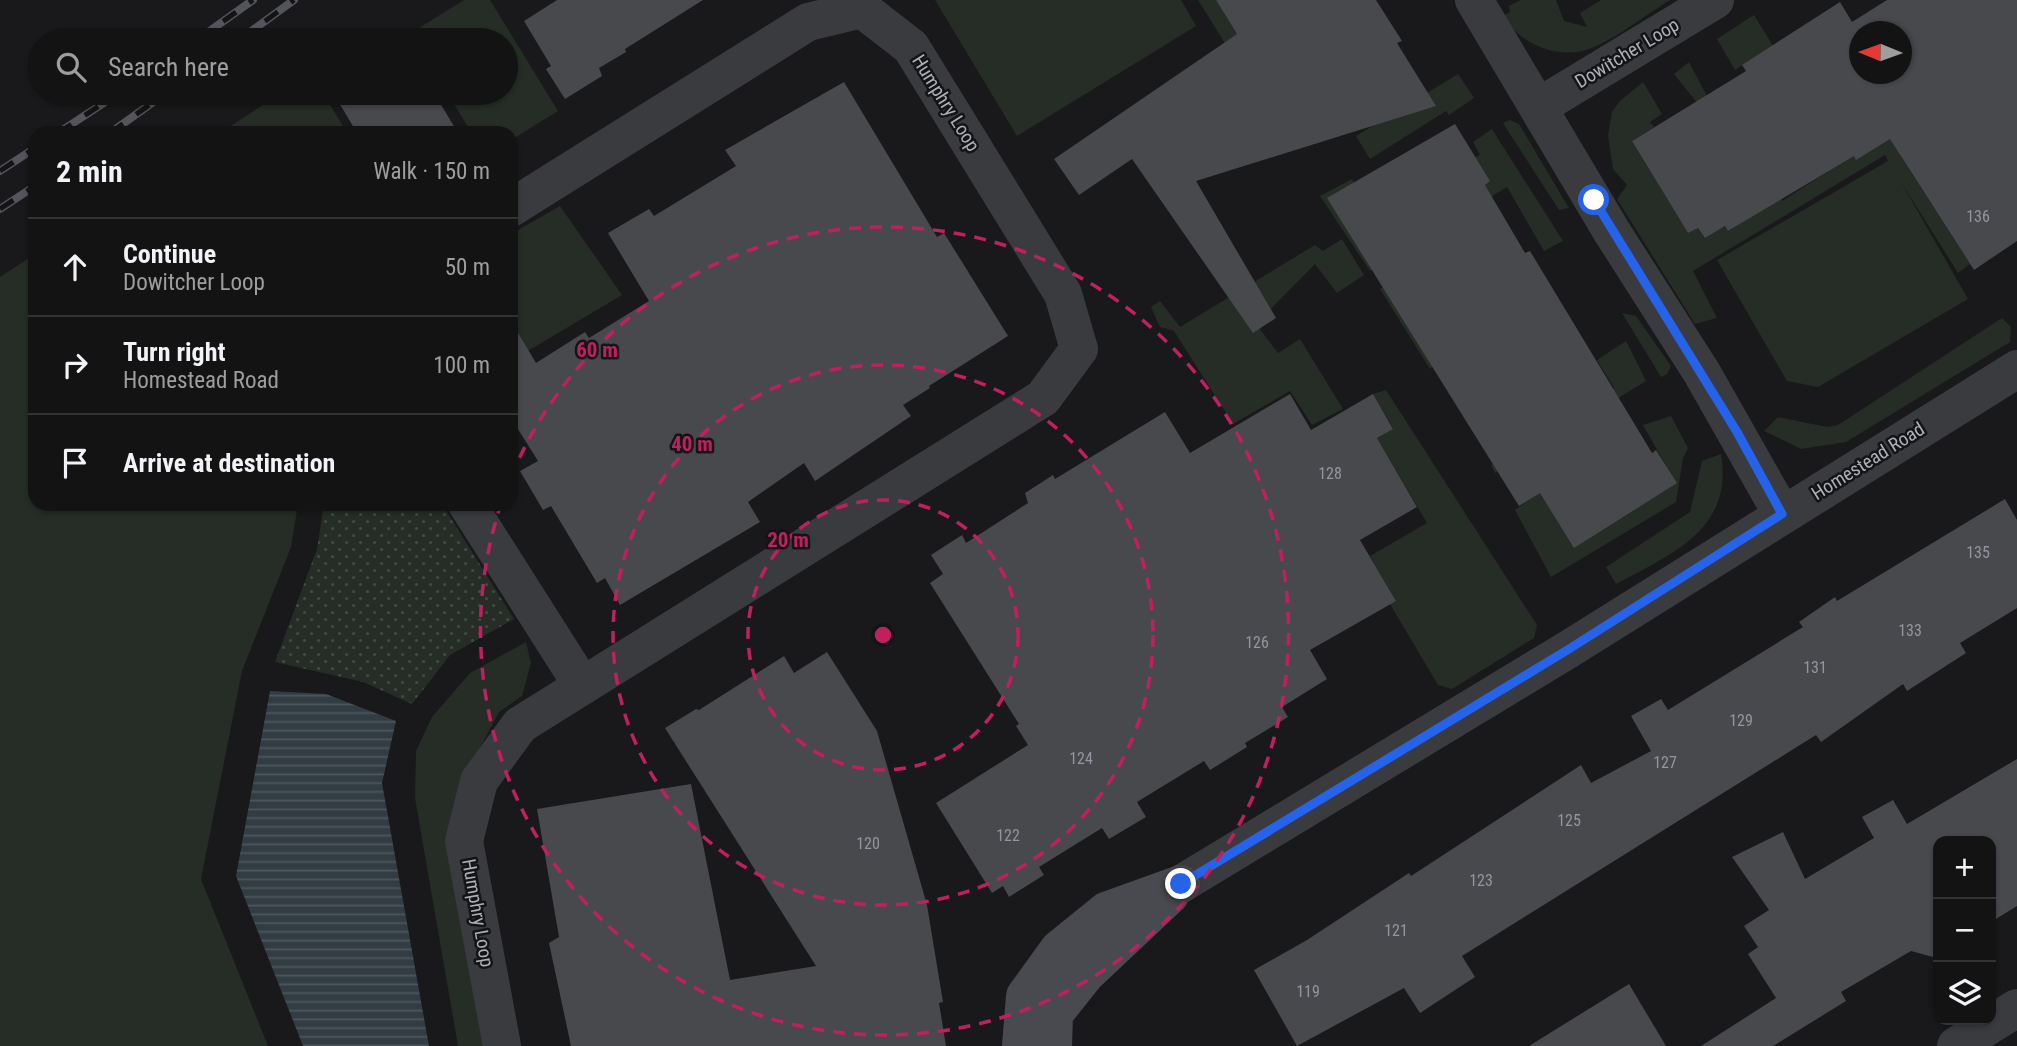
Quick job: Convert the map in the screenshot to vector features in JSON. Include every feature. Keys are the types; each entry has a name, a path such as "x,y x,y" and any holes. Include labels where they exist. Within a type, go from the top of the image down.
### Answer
{"street":[{"path":"1474,0 1540,106 1612,232 1737,432 1782,514"},
{"name":"Dowitcher Loop","path":"1540,106 1715,0"},
{"name":"Humphry Loop","path":"502,1046 464,841 479,781 520,725 1043,398 1079,349 1063,293 911,47 862,9 808,22 518,204"},
{"name":"Homestead Road","path":"1021,1046 1026,996 1059,949 1106,911 1181,884 1569,649 2017,369"},
{"path":"471,511 582,685"},
{"name":"Homestead Road","path":"1053,1046 1054,1014 1086,974 1181,884"},
{"path":"1955,1046 2017,1009"}],"shaded area":[{"path":"464,0 490,0 507,28 419,28"},
{"path":"935,0 1181,0 1196,26 1017,136"},
{"path":"1198,0 1216,0 1250,55 1240,67"},
{"path":"1521,0 1556,0 1564,21 1587,27 1580,13 1601,0 1670,0 1604,42 1569,53 1531,43 1510,26 1503,16 1510,12 1509,6"},
{"path":"1754,15 1798,86 1808,80 1856,159 1914,124 1889,84 1912,84 1912,79 1970,111 1900,155 1970,264 1958,273 1901,182 1968,299 1818,387 1787,381 1717,260 1888,161 1885,155 1693,271 1717,318 1695,324 1617,199 1627,185 1613,169 1608,135 1612,112 1620,101 1643,82 1662,114 1650,122 1654,127 1632,141 1688,233 1698,228 1705,238 1725,226 1729,231 1757,213 1702,109 1674,74 1689,62 1707,96 1736,128 1782,201 1840,164 1767,49 1735,70 1717,39"},
{"path":"518,46 558,111 518,136 518,126 468,126 454,105 518,105"},
{"path":"1458,74 1474,98 1449,115 1446,111 1370,159 1356,136"},
{"path":"263,105 330,105 343,126 231,126"},
{"path":"1510,120 1519,124 1569,208 1559,210 1503,123"},
{"path":"1492,129 1563,241 1544,251 1507,187 1476,206 1441,359 1430,369 1380,289 1388,284 1379,266 1370,271 1320,196 1352,179 1392,243 1489,181 1475,157 1480,155 1473,142"},
{"path":"560,206 622,295 518,357 518,230"},
{"path":"1342,239 1364,275 1337,293 1315,264 1256,324 1278,353 1300,339 1343,409 1312,425 1290,391 1233,424 1174,331 1160,327 1151,307 1160,301 1180,327 1315,245 1323,251"},
{"path":"28,259 28,511 297,511 291,547 242,671 201,879 268,1046 0,1046 0,277"},
{"path":"1622,313 1636,316 1671,366 1667,374 1661,377"},
{"path":"2002,318 2011,327 2010,342 1846,442 1801,449 1764,431 1778,417 1827,427 1838,425"},
{"path":"1626,341 1646,381 1540,446 1676,483 1643,425 1671,416 1688,448 1683,458 1676,502 1551,577 1515,510 1537,494 1516,460 1495,473 1491,465 1614,388 1597,360"},
{"path":"1386,390 1537,625 1534,638 1452,689 1438,685 1390,604 1396,601 1370,556 1427,523 1377,438 1393,428 1373,394"},
{"path":"1721,454 1723,480 1718,502 1708,520 1694,536 1677,549 1616,584 1606,567 1690,512 1702,461"},
{"path":"323,511 446,511 514,619 450,655 412,704 363,682 275,662 317,549"},
{"path":"526,642 531,663 522,696 499,712 472,763 490,1046 458,1046 415,798 416,751 432,717 470,673"},
{"path":"270,691 326,694 396,721 382,783 429,1046 303,1046 236,876"}],"building":[{"path":"557,0 703,0 625,49 626,52 599,68 602,76 565,99 546,69 551,66 524,21"},
{"path":"1216,0 1376,0 1402,41 1397,43 1436,106 1196,181 1276,318 1253,333 1132,159 1079,195 1054,159 1237,34"},
{"path":"1887,0 2017,0 2017,241 1974,270 1890,139 1856,160 1854,156 1728,231 1725,226 1705,238 1698,228 1688,233 1632,141 1746,71 1742,65 1840,2 1851,21 1849,21 1849,84 1912,84 1912,21 1854,21"},
{"path":"844,82 937,237 944,233 1008,336 903,405 911,416 815,481 804,463 748,502 760,522 620,605 605,578 597,583 551,506 543,510 520,471 538,461 518,429 518,333 536,363 585,332 589,338 649,301 608,233 649,209 654,216 736,166 725,150"},
{"path":"340,105 441,105 454,126 353,126"},
{"path":"1455,124 1490,181 1485,185 1525,253 1530,251 1652,453 1656,450 1677,483 1574,548 1540,493 1519,506 1327,198"},
{"path":"1290,394 1311,430 1373,394 1393,429 1377,438 1417,507 1360,540 1396,601 1310,650 1327,679 1282,707 1288,717 1245,743 1247,747 1210,770 1204,761 1137,802 1146,817 1109,839 1102,828 1039,867 1044,875 1009,897 1003,886 992,893 936,803 1028,745 1016,726 1019,724 930,583 943,574 931,555 962,535 966,543 1028,503 1025,493 1053,475 1055,479 1165,412 1190,453"},
{"path":"2005,499 2017,520 2017,608 1960,643 1966,653 1907,691 1903,684 1821,742 1816,735 1462,956 1475,977 1420,1013 1404,988 1297,1046 1254,970 1307,940 1409,873 1411,876 1581,765 1591,783 1651,751 1631,716 1661,699 1668,710 1803,627 1799,622 1835,597 1837,601"},
{"path":"827,652 877,731 927,905 943,1002 939,1003 946,1046 571,1046 549,943 559,937 537,809 691,784 730,980 816,966 665,728 696,709 699,710 784,656 794,673"},
{"path":"2017,759 2017,906 1996,919 1996,836 1933,836 1933,957 1911,951 1841,992 1846,1001 1773,1046 1701,1046 1776,998 1748,954 1758,947 1744,926 1769,910 1732,857 1783,832 1805,879 1874,838 1862,817 1893,800 1907,824"},
{"path":"1629,984 1666,1046 1529,1046"}],"railway":[{"path":"214,28 253,0"},
{"path":"256,28 294,0"},
{"path":"69,126 101,105"},
{"path":"120,126 149,105"},
{"path":"0,171 28,153"},
{"path":"0,209 28,191"}],"route":[{"path":"1181,884 1569,649 1782,514 1702,373 1594,200"}]}
